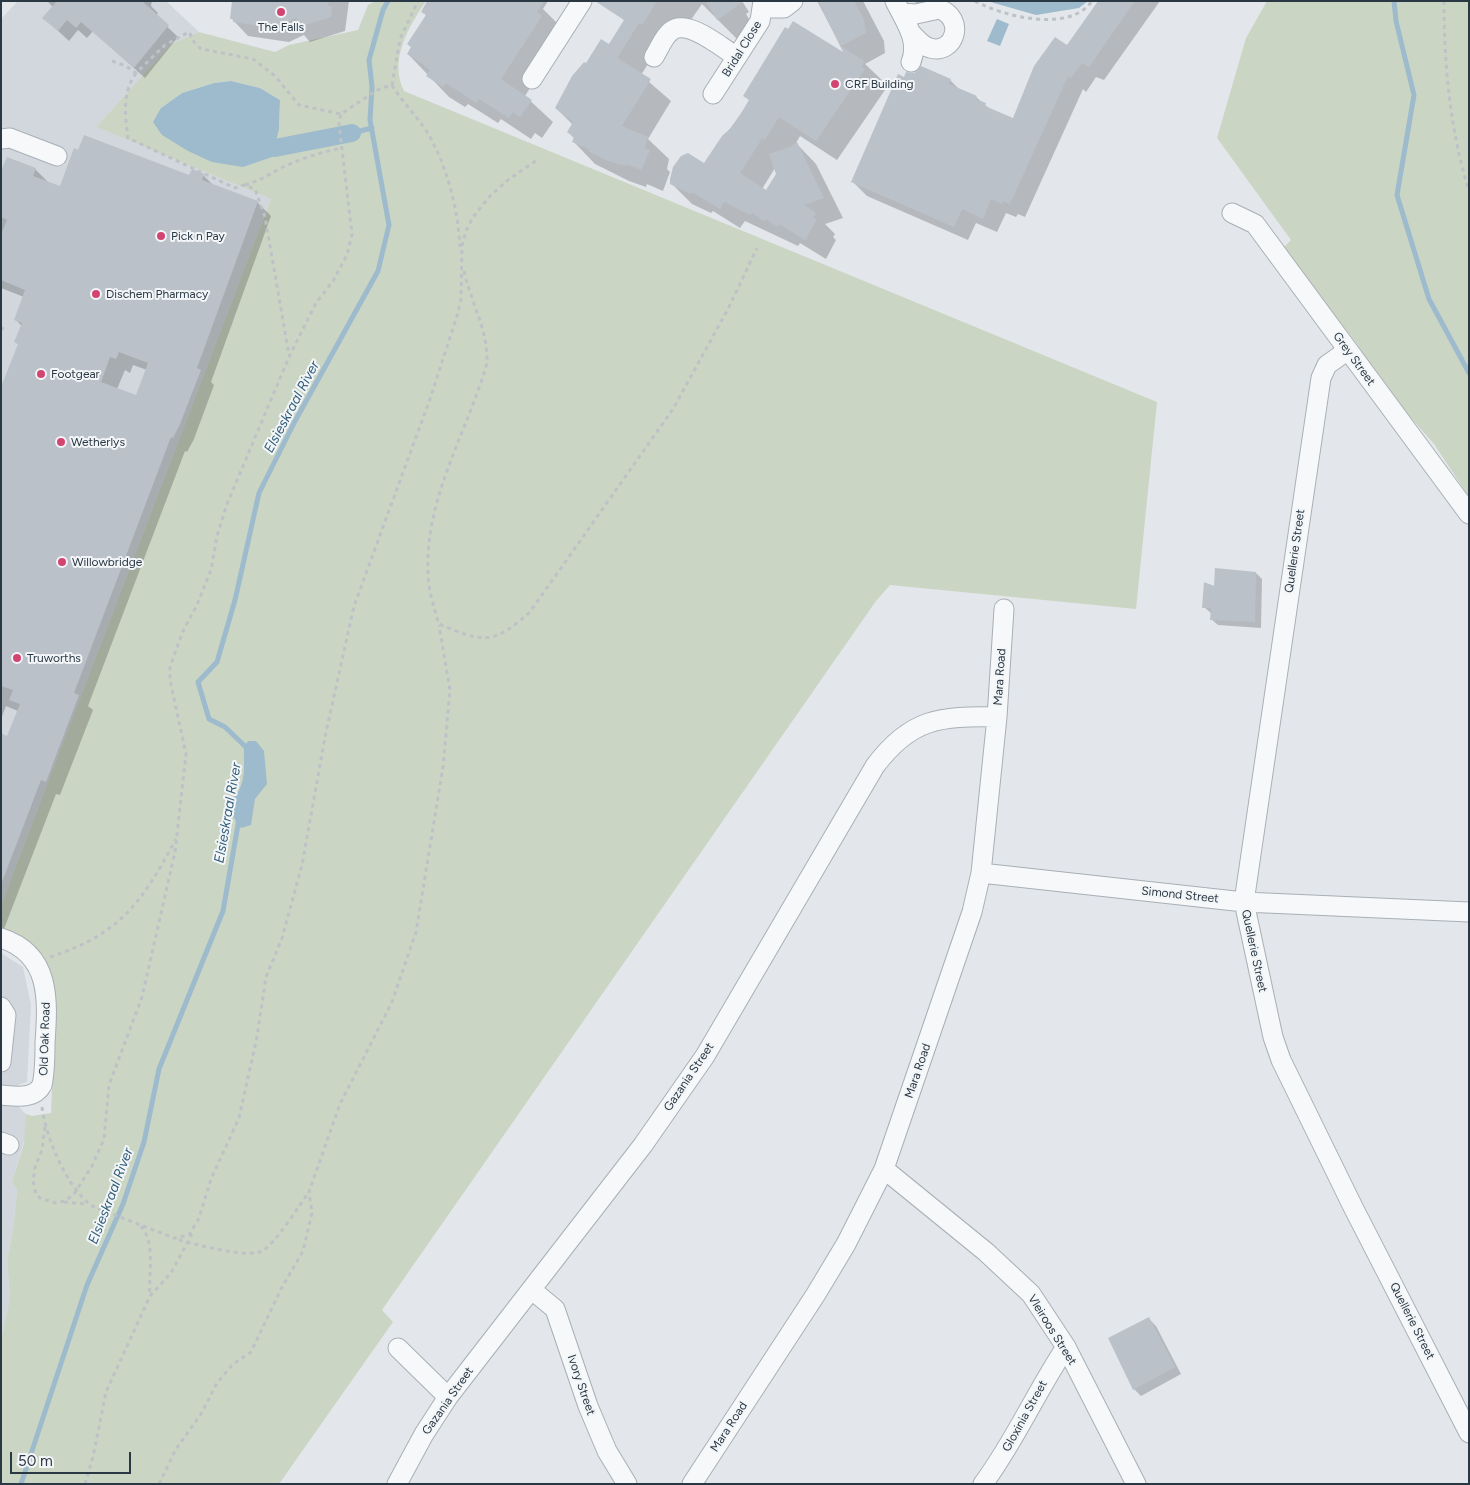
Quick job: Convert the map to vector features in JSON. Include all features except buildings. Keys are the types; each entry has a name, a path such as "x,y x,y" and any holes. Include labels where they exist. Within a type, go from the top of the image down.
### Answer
{"street":[{"path":"532,79 582,1"},
{"path":"764,4 784,8 793,1"},
{"name":"Bridal Close","path":"713,94 760,21 764,4"},
{"path":"898,7 911,33 914,51 911,62"},
{"path":"898,7 916,14 939,9 950,15 955,27 952,40 942,48 923,44 911,33"},
{"path":"654,57 669,32 682,27 695,30 737,57"},
{"path":"1,140 10,138 57,156"},
{"name":"Grey Street","path":"1232,213 1255,224 1469,514"},
{"name":"Quellerie Street","path":"1348,350 1328,366 1321,378 1244,902 1274,1037 1281,1060 1353,1208 1461,1398 1469,1432"},
{"name":"Mara Road","path":"692,1484 816,1294 846,1244 884,1169 972,912 981,873 997,717 1004,609"},
{"name":"Gazania Street","path":"397,1484 448,1397 643,1145 705,1056 875,766 887,750 903,735 937,720 962,716 997,717"},
{"name":"Simond Street","path":"981,873 1244,902 1469,912"},
{"name":"Old Oak Road","path":"1,938 18,947 35,962 42,976 48,1006 43,1082 40,1089 34,1094 24,1096 1,1095"},
{"path":"1,1007 6,1015 1,1062"},
{"name":"Vleiroos Street","path":"884,1169 1015,1278 1031,1294 1066,1347 1136,1484"},
{"name":"Ivory Street","path":"532,1290 555,1309 588,1406 607,1451 627,1484"},
{"name":"Gloxinia Street","path":"983,1484 1002,1458 1041,1385 1066,1347"},
{"path":"398,1348 448,1397"}],"path":[{"path":"43,1082 43,1145 35,1167 33,1181 36,1194 40,1198 56,1203 78,1202 90,1205 188,1242 242,1252 261,1252 270,1245 309,1192 340,1104 392,1002 416,932 442,767 450,690 428,572 431,532 450,459 487,363 487,350 482,323 466,280 450,190 441,162 427,132 392,85 400,39 418,1"},
{"path":"975,1 1011,16 1044,20 1072,15 1086,10 1092,1"},
{"path":"1444,1 1444,34 1457,154 1469,191"},
{"path":"342,148 326,151 282,168 259,181 235,188 128,138 125,100 130,81 165,45 189,32 194,42 201,49 253,59 275,76 299,105 341,114 379,89 392,85"},
{"path":"112,61 126,66 136,73"},
{"path":"56,1203 69,1199 76,1191 92,1166 104,1139 109,1085 142,997 177,836 186,754 173,700 170,668 184,629 196,608 211,570 222,518 289,357 316,303 333,281 347,255 352,234 339,124 341,114"},
{"path":"85,1484 93,1457 106,1392 150,1296 171,1274 188,1242 211,1179 239,1118 257,1037 266,977 282,938 300,873 325,737 354,606 430,399 454,325 461,299 461,259 466,231 477,212 509,179 537,160"},
{"path":"244,185 255,189 266,218 289,357"},
{"path":"439,624 461,634 487,639 508,632 530,612 673,409 728,309 757,248"},
{"path":"35,962 87,943 108,931 127,915 143,898 177,836"},
{"path":"44,1122 59,1158 76,1191 90,1205"},
{"path":"159,1484 176,1449 201,1414 217,1383 232,1365 251,1352 302,1252 312,1213 309,1192"},
{"path":"138,1224 144,1230 149,1250 150,1296"},
{"path":"174,1238 189,1235 196,1224"}],"shaded area":[{"name":"Willowbridge","path":"18,1 166,1 199,32 171,44 96,127 271,199 1,905 1,19"},
{"path":"1,953 23,967 31,1005 27,1082 18,1085 17,1105 26,1114 26,1134 12,1182 17,1190 14,1223 7,1260 10,1297 1,1341"}],"green space":[{"path":"376,1 426,1 407,33 400,56 400,79 404,91 1157,402 1136,609 890,585 876,601 382,1310 393,1322 279,1484 1,1484 1,1341 10,1297 7,1260 14,1223 17,1190 12,1182 24,1143 26,1114 32,1116 51,1113 56,999 54,985 45,966 31,951 1,930 1,905 271,199 96,127 171,44 199,32 275,52 289,45 358,30 368,5","holes":["231,81 260,88 280,100 279,129 161,108 182,93 214,83"]},
{"path":"1267,1 1469,1 1469,497 1434,444 1387,391 1367,363 1358,345 1285,253 1284,247 1291,240 1217,138 1246,38"}],"water":[{"path":"987,1 1088,1 1079,8 1036,15"},
{"path":"997,19 1009,24 1000,46 987,41"},
{"path":"231,81 260,88 280,100 279,129 272,157 243,167 212,162 188,151 162,135 153,122 161,108 182,93 214,83"},
{"path":"249,741 256,741 264,751 267,784 255,799 251,825 241,828 227,808 243,781 244,745"}],"waterway":[{"name":"Elsieskraal River","path":"249,750 225,727 209,719 198,682 217,662 235,600 259,493 294,423 378,271 389,225 370,120 372,87 369,60 383,10 388,1"},
{"path":"1394,1 1396,21 1414,95 1397,195 1429,299 1469,373"},
{"path":"352,133 372,128"},
{"path":"275,148 352,133"},
{"name":"Elsieskraal River","path":"21,1484 87,1285 123,1204 144,1142 159,1069 223,911 239,819"}],"place":[{"name":"The Falls","path":"281,12"},
{"name":"CRF Building","path":"835,84"},
{"name":"Pick n Pay","path":"161,236"},
{"name":"Dischem Pharmacy","path":"96,294"},
{"name":"Footgear","path":"41,374"},
{"name":"Wetherlys","path":"61,442"},
{"name":"Willowbridge","path":"62,562"},
{"name":"Truworths","path":"17,658"}]}
